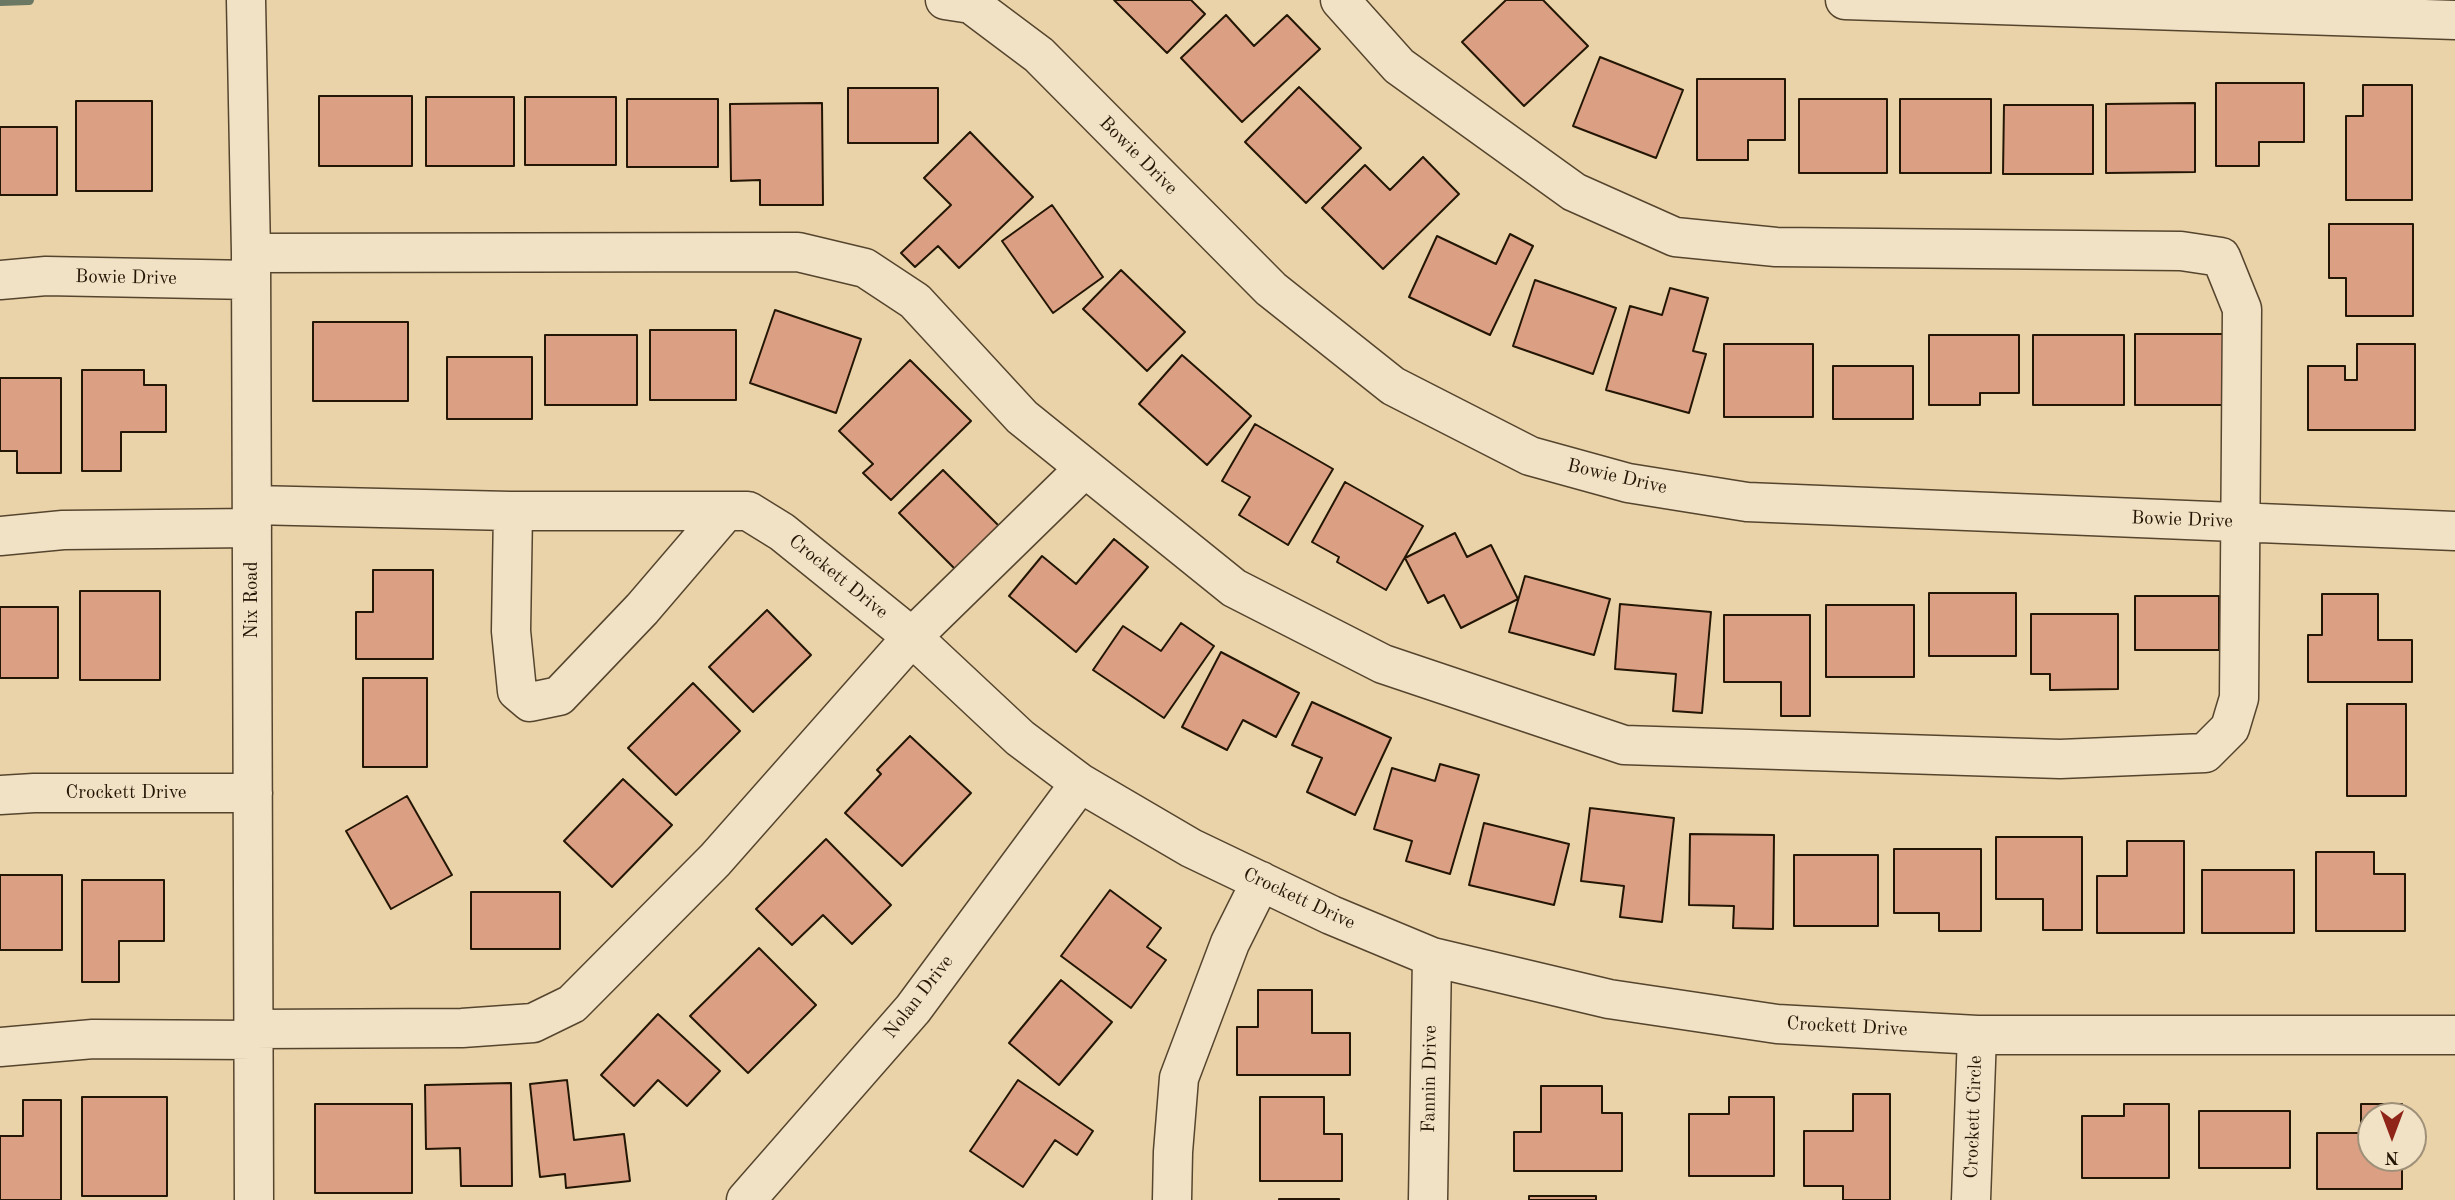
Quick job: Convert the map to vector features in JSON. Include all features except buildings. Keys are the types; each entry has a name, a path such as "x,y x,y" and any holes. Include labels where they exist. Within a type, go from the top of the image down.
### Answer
{"street":[{"name":"Nix Road","path":"246,0 251,266 254,1200"},
{"name":"Bowie Drive","path":"945,0 971,4 1038,55 1270,289 1393,386 1530,456 1628,483 1747,502 2455,531"},
{"name":"Bowie Drive","path":"0,280 251,266 798,252 865,268 915,301 1022,417 1234,588 1383,664 1624,745 2060,760 2204,753 2230,728 2239,698 2242,309 2221,257 2180,251 1776,247 1675,237 1574,192 1399,66 1340,0"},
{"path":"1845,0 2455,20"},
{"path":"0,1047 93,1039 462,1028 533,1023 572,1004 715,860 912,637 1085,468"},
{"path":"513,511 512,643 517,691 530,702 559,696 567,689 642,609 726,511"},
{"name":"Crockett Drive","path":"0,536 252,516 513,511 748,511 782,532 912,637 1020,738 1080,783 1191,848 1331,915 1432,957 1609,999 1777,1024 1977,1035 2455,1035"},
{"name":"Nolan Drive","path":"746,1200 913,1009 1080,783"},
{"name":"Crockett Drive","path":"0,795 253,793"},
{"path":"1172,1200 1179,1078 1230,943 1261,881"},
{"name":"Fannin Drive","path":"1428,1200 1432,957"},
{"name":"Crockett Circle","path":"1971,1200 1977,1035"}],"waterway":[{"path":"0,1 29,0"}]}
